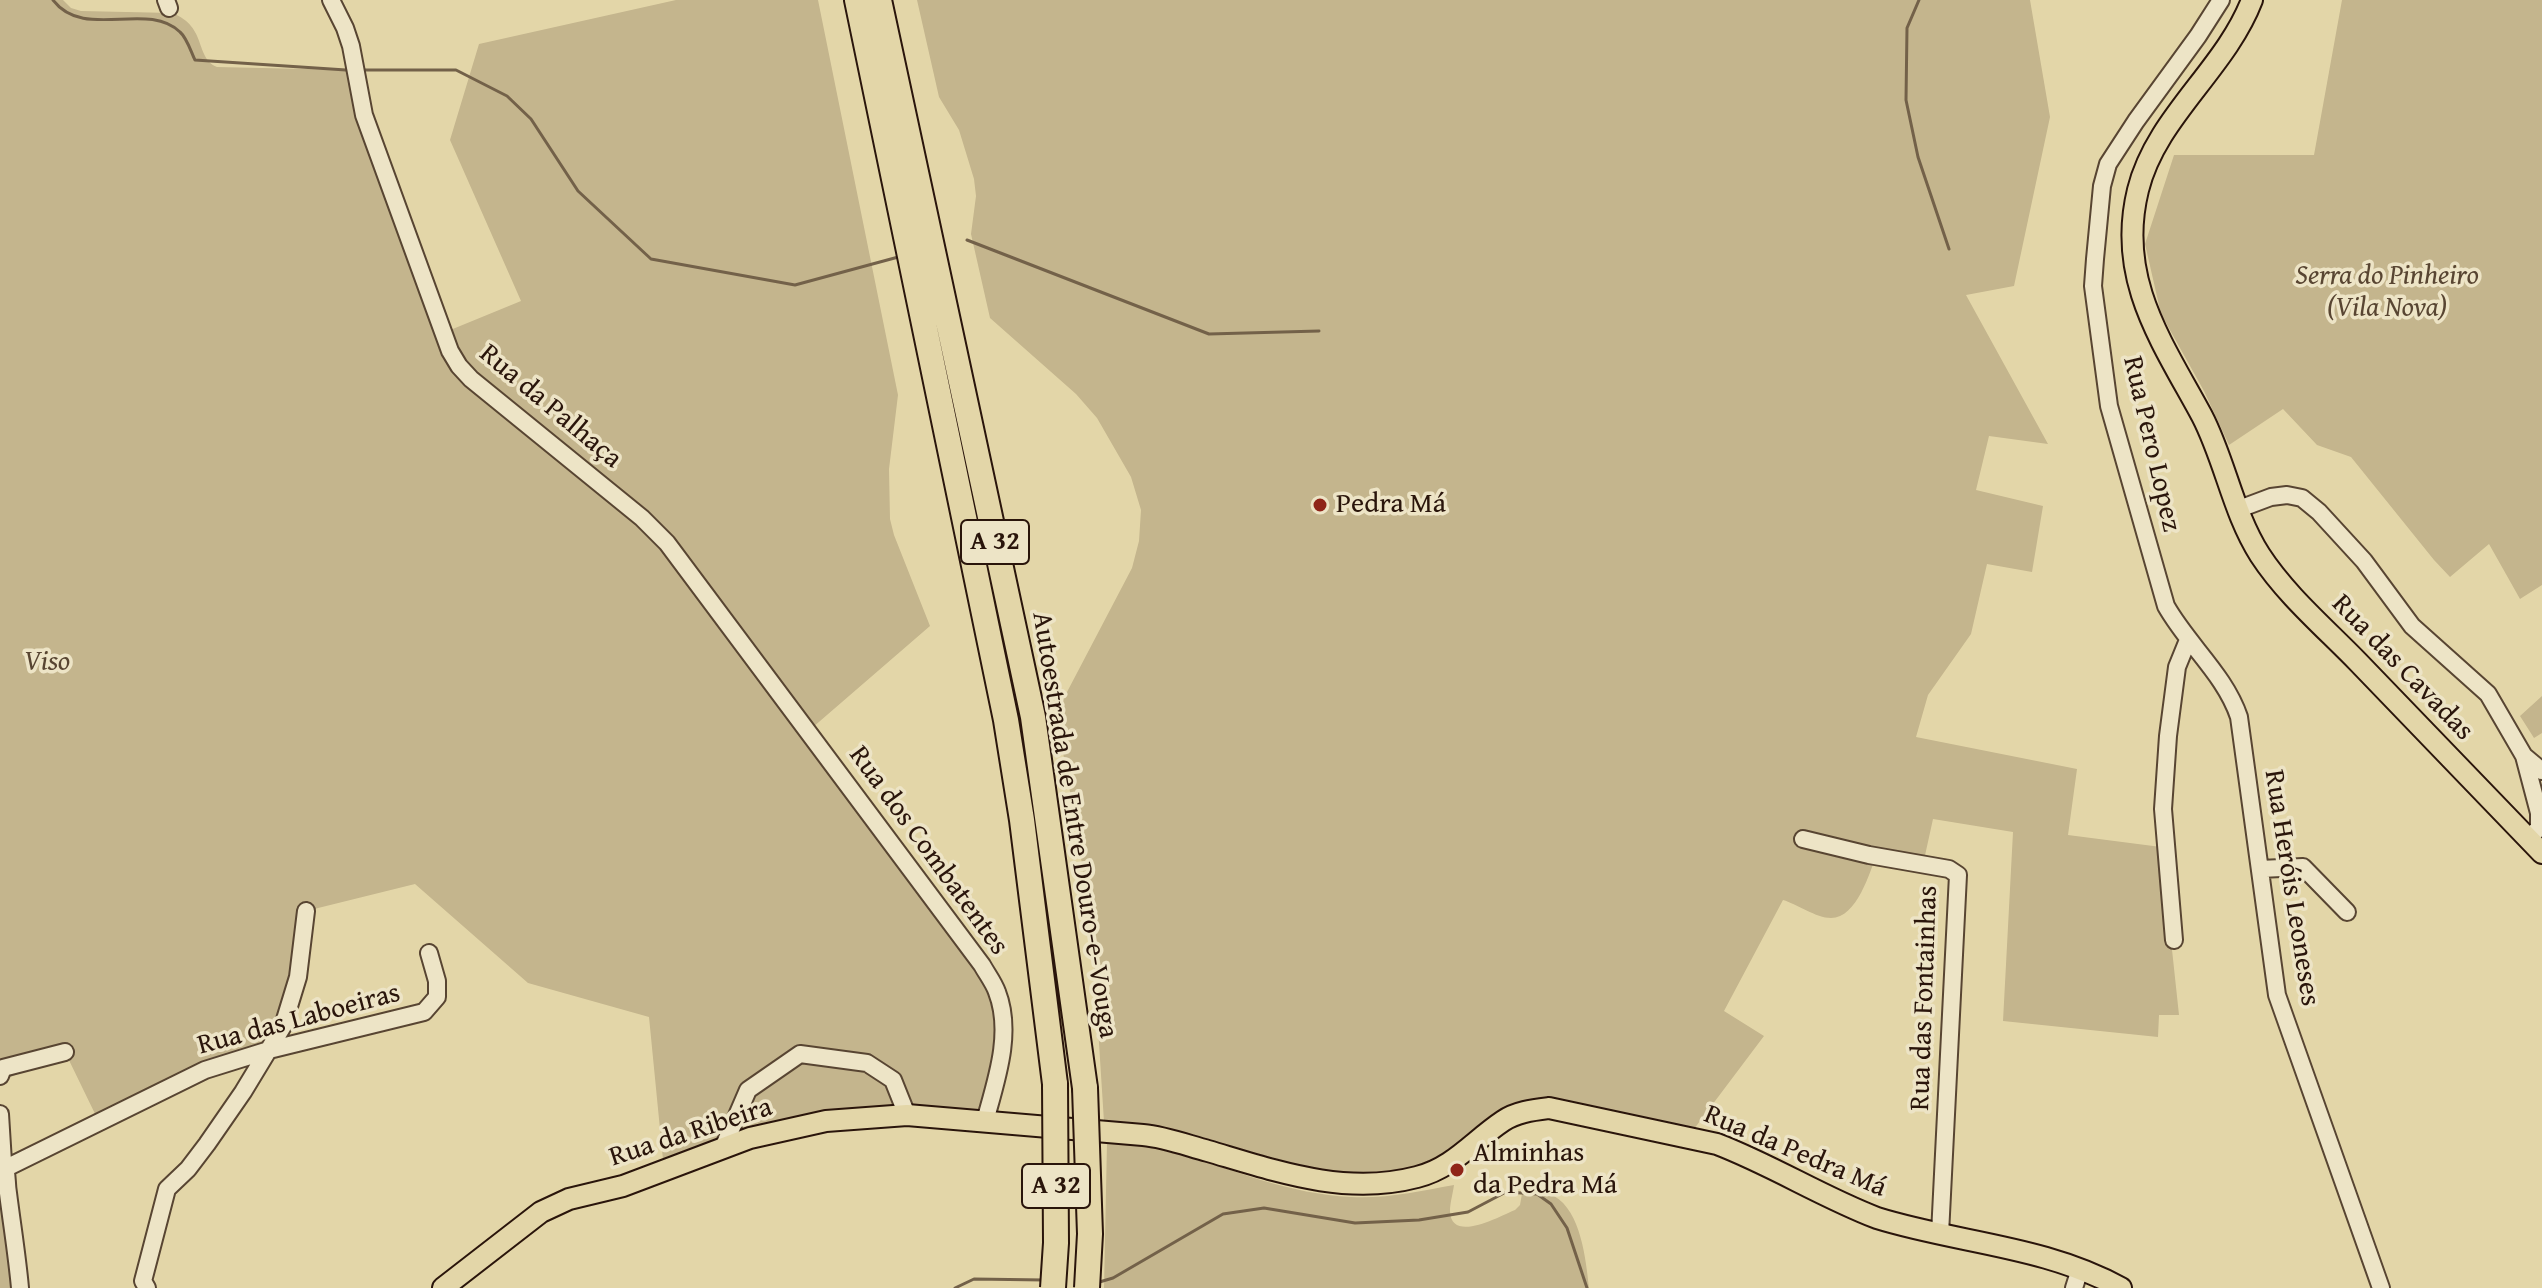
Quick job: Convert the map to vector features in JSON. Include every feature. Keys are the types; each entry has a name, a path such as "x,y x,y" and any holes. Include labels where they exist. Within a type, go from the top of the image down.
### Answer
{"highway":[{"name":"Autoestrada de Entre Douro-e-Vouga","path":"857,0 1006,720 1022,820 1055,1084 1056,1243 1053,1288"},
{"name":"Autoestrada de Entre Douro-e-Vouga","path":"879,0 1033,717 1085,1088 1090,1234 1087,1288"}],"main road":[{"name":"Rua das Cavadas","path":"2252,0 2234,38 2164,132 2138,188 2132,222 2132,255 2145,305 2154,330 2204,419 2260,554 2278,578 2535,846"},
{"name":"Rua da Pedra Má","path":"985,1121 1156,1136 1297,1176 1341,1184 1361,1184 1399,1181 1429,1173 1459,1157 1504,1120 1526,1111 1549,1108 1717,1144 1856,1209 1896,1224 2027,1252 2077,1279 2121,1288"},
{"name":"Rua da Ribeira","path":"443,1288 541,1212 569,1199 623,1186 750,1138 826,1121 907,1115 985,1121"}],"street":[{"name":"Rua da Palhaça","path":"331,0 351,46 364,115 450,351 459,366 642,518 667,543 765,674"},
{"name":"Rua Pero Lopez","path":"2188,640 2166,606 2109,406 2093,286 2102,186 2108,164 2221,0"},
{"path":"2239,509 2271,497 2287,495 2302,498 2364,561 2412,626 2488,694 2524,756 2539,813 2535,846"},
{"name":"Rua Heróis Leoneses","path":"2188,640 2233,697 2239,717 2277,995 2381,1288"},
{"path":"2174,940 2163,809 2177,667 2188,640"},
{"name":"Rua dos Combatentes","path":"765,674 982,965 998,993 1003,1029 999,1068 985,1121"},
{"path":"2524,756 2542,771"},
{"name":"Rua das Fontainhas","path":"1803,839 1949,869 1958,875 1940,1234"},
{"path":"2260,869 2303,867 2347,912"},
{"path":"147,1288 143,1281 167,1189 188,1169 207,1144 283,1026 298,977 306,911"},
{"name":"Rua das Laboeiras","path":"3,1170 205,1070 269,1050 424,1012 437,997 437,981 429,953"},
{"path":"0,1076 3,1068 65,1052"},
{"path":"723,1148 748,1090 800,1054 867,1063 893,1080 907,1115"},
{"path":"0,1114 3,1170 15,1233 20,1288"}],"green space":[{"name":"Viso","path":"0,0 63,0 71,8 81,11 172,13 191,26 205,56 217,67 352,70 443,333 521,301 450,140 479,44 676,0 818,0 898,395 889,469 890,519 930,626 805,734 982,965 1003,1029 985,1121 826,1121 664,1170 649,1017 528,983 415,884 306,911 298,977 269,1050 99,1122 65,1052 0,1082"},
{"path":"917,0 2030,0 2050,117 2014,286 1966,295 2048,444 1989,436 1976,490 2043,506 2032,572 1987,564 1971,634 1928,695 1916,737 2077,769 2068,835 2161,847 2179,1015 2159,1015 2158,1037 2003,1021 2013,832 1933,819 1924,860 1877,853 1861,893 1848,911 1840,916 1819,916 1783,900 1724,1011 1764,1036 1691,1133 1525,1100 1511,1105 1458,1148 1432,1161 1366,1175 1315,1171 1142,1125 1104,1122 1092,933 1056,713 1132,568 1139,541 1141,510 1131,477 1097,418 1076,394 990,318 971,234 976,196 974,179 959,130 939,97"},
{"name":"Serra do Pinheiro (Vila Nova)","path":"2342,0 2542,0 2542,585 2520,599 2489,544 2450,577 2351,457 2317,445 2283,409 2229,445 2204,391 2161,314 2145,244 2174,155 2314,155"},
{"path":"2542,696 2542,733 2534,738 2520,716"},
{"path":"0,1124 13,1288 0,1288"},
{"path":"1107,1142 1161,1148 1264,1181 1328,1195 1377,1197 1454,1185 1450,1211 1452,1221 1458,1226 1488,1222 1515,1210 1520,1205 1523,1188 1546,1193 1563,1203 1576,1224 1584,1251 1589,1288 1104,1288"}],"waterway":[{"path":"53,0 66,12 81,18 151,19 166,23 180,32 195,60 346,70"},
{"path":"1919,0 1907,28 1906,100 1918,157 1949,249"},
{"path":"365,70 456,70 507,96 531,119 578,191 651,259 795,285 902,256"},
{"path":"967,240 1209,334 1319,331"},
{"path":"1096,1283 1113,1278 1223,1214 1264,1208 1355,1223 1419,1220 1468,1212 1506,1192 1537,1194 1551,1204 1567,1228 1587,1288"},
{"path":"955,1288 974,1279 1044,1280"}],"place":[{"name":"Pedra Má","path":"1320,505"},
{"name":"Alminhas da Pedra Má","path":"1457,1170"}]}
